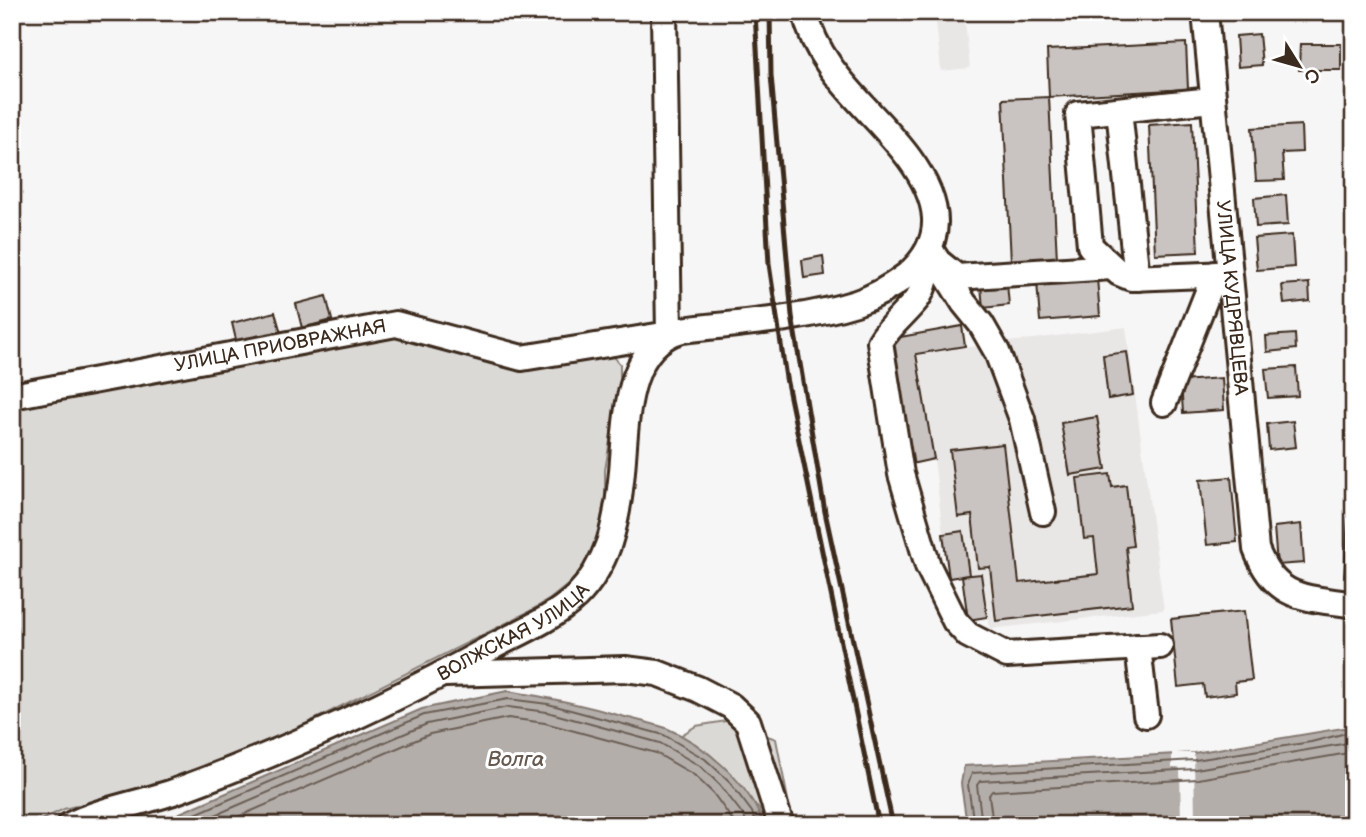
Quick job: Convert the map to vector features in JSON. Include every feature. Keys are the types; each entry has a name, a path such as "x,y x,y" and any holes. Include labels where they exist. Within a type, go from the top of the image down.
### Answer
{"street":[{"path":"664,12 669,334 792,316 858,303 883,292 920,263 930,249"},
{"path":"805,12 829,67 909,158 926,185 933,205 936,228 926,279 918,298 880,342 901,474 928,566 955,621 968,635 1007,655 1149,646 1146,715"},
{"name":"УЛИЦА КУДРЯВЦЕВА","path":"1205,12 1222,274 1256,549 1272,580 1291,594 1354,605"},
{"path":"1164,403 1222,274 1130,278 1112,267 1090,246 1078,114 1212,100"},
{"path":"1119,110 1137,278"},
{"path":"930,249 945,269 957,277 1112,267"},
{"path":"930,249 997,352 1022,419 1043,512"},
{"name":"УЛИЦА ПРИОВРАЖНАЯ","path":"12,396 396,324 522,358 669,334"},
{"name":"ВОЛЖСКАЯ УЛИЦА","path":"70,825 156,799 231,771 361,714 441,674 555,612 575,598 602,562 609,542 621,482 626,415 632,390 652,347 669,334"},
{"path":"441,674 625,669 657,673 698,689 731,706 748,722 781,825"}],"shaded area":[{"path":"935,12 964,12 970,68 941,71"},
{"path":"1126,327 1164,610 990,629 981,574 969,575 962,531 943,534 934,459 916,354"},
{"path":"391,335 576,358 613,356 620,364 620,382 605,470 605,496 598,537 584,568 550,599 528,612 256,749 167,782 64,809 31,825 12,825 12,407"},
{"path":"726,721 776,739 793,825 763,825 759,809 709,754 680,736 696,726"}],"water":[{"path":"1347,688 1354,688 1354,825 967,825 961,784 964,766 1194,753 1349,727"},
{"name":"Волга","path":"507,691 599,710 681,735 710,755 737,781 757,810 763,825 152,825 422,709"}],"pier":[{"path":"1172,753 1194,753 1195,825 1181,825 1180,768 1172,768"}],"building":[{"path":"1259,34 1262,65 1238,67 1236,36"},
{"path":"1186,43 1188,89 1049,97 1047,50"},
{"path":"1300,44 1341,44 1341,70 1299,70"},
{"path":"1049,97 1057,260 1011,262 1003,99"},
{"path":"1192,122 1198,252 1155,254 1149,125"},
{"path":"1301,125 1302,152 1282,153 1284,180 1256,181 1252,128"},
{"path":"1286,195 1288,225 1256,227 1254,198"},
{"path":"1292,235 1294,267 1257,270 1254,238"},
{"path":"823,256 825,275 804,278 802,260"},
{"path":"1097,278 1100,316 1040,321 1037,282"},
{"path":"1309,283 1310,301 1284,304 1282,285"},
{"path":"1007,284 1009,305 983,308 981,286"},
{"path":"326,296 332,320 302,328 296,304"},
{"path":"275,312 281,333 237,344 232,323"},
{"path":"962,326 965,346 916,354 934,459 911,464 889,339"},
{"path":"1295,334 1296,349 1267,352 1266,336"},
{"path":"1127,352 1133,395 1108,399 1103,355"},
{"path":"1296,367 1298,396 1268,398 1265,369"},
{"path":"1222,378 1224,410 1183,413 1181,381"},
{"path":"1097,417 1106,469 1070,475 1061,423"},
{"path":"1293,421 1296,447 1269,450 1267,424"},
{"path":"1003,444 1019,583 1098,574 1094,538 1084,539 1077,478 1110,474 1112,487 1126,485 1133,546 1126,547 1132,605 996,621 990,567 978,568 972,515 958,517 950,450"},
{"path":"1231,477 1237,542 1207,545 1200,480"},
{"path":"1348,519 1354,519 1354,578 1344,577"},
{"path":"1301,524 1304,563 1277,565 1274,527"},
{"path":"963,531 969,575 949,578 943,534"},
{"path":"981,574 987,617 968,620 962,576"},
{"path":"1244,611 1252,680 1235,682 1236,693 1205,697 1203,684 1178,687 1171,619"}],"railway":[{"path":"755,12 769,264 786,378 879,825"},
{"path":"770,12 771,75 792,316 825,512 893,825"}]}
